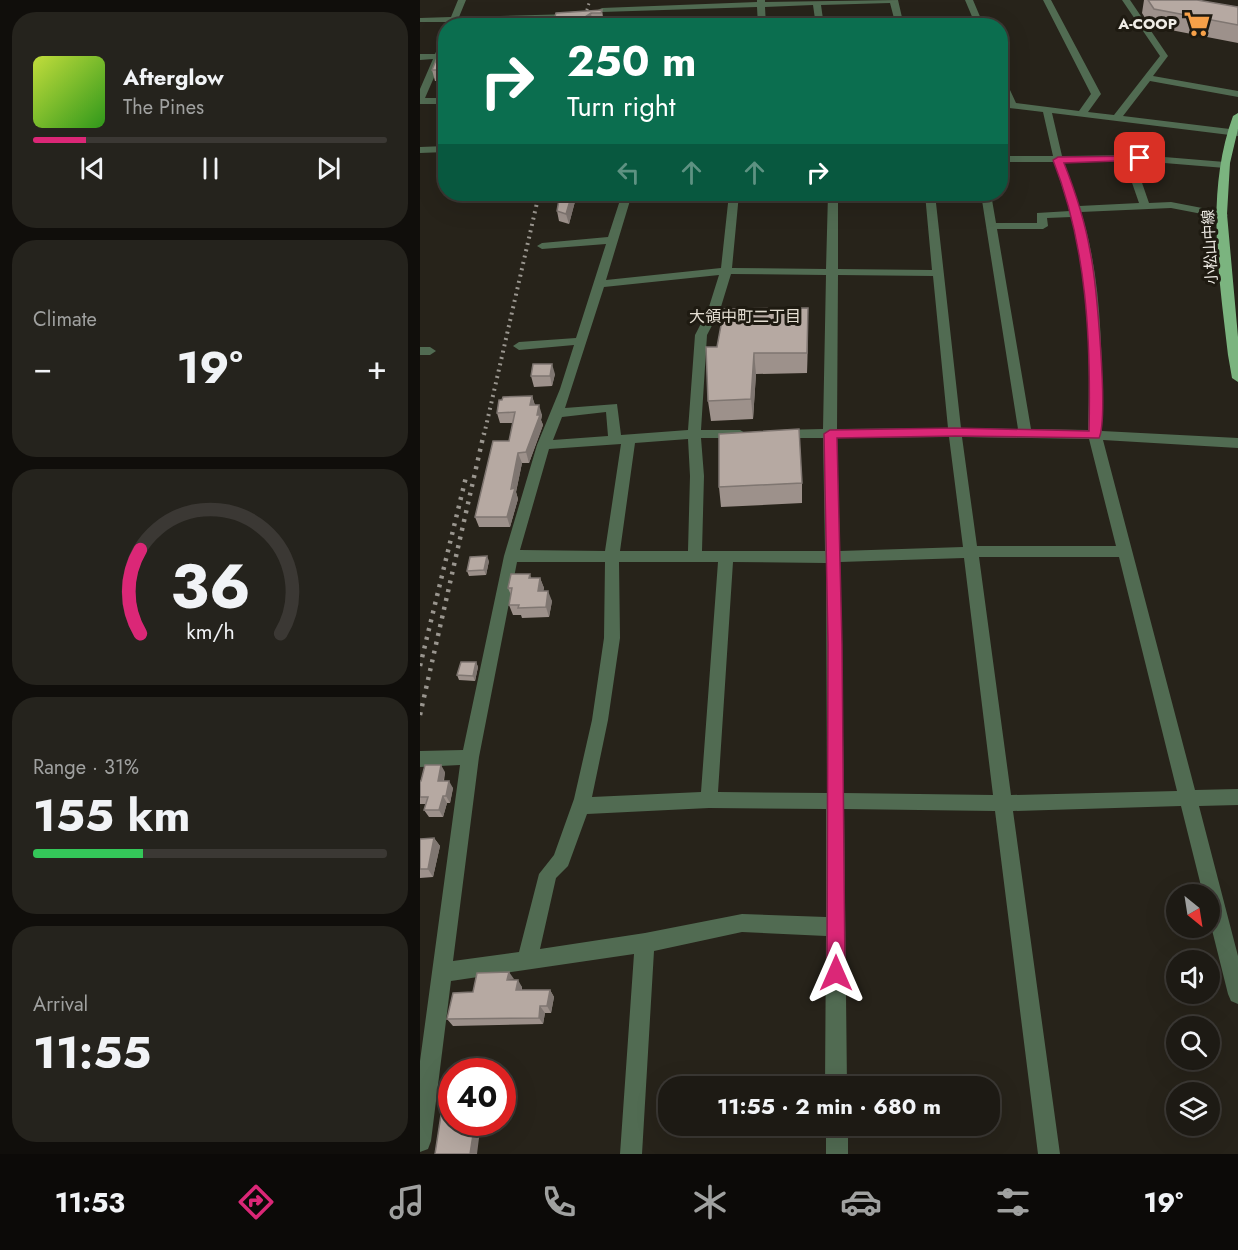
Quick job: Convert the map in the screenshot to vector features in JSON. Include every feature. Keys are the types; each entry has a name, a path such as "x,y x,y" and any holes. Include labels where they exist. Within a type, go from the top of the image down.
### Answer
{"main road":[{"name":"小松山中線","path":"1238,116 1222,180 1224,265 1238,378"}],"street":[{"path":"454,18 462,0"},
{"path":"602,10 701,3 894,0 898,18"},
{"path":"969,0 977,18"},
{"path":"1047,0 1096,94 1082,113"},
{"path":"1117,118 1164,56 1126,0"},
{"path":"816,1 819,18"},
{"path":"761,2 762,18"},
{"path":"696,18 701,3"},
{"path":"532,18 572,16"},
{"path":"420,20 438,21"},
{"path":"420,57 438,56 420,100 438,100"},
{"path":"1149,78 1238,94"},
{"path":"1008,96 1012,105"},
{"path":"1008,105 1234,133"},
{"path":"1047,109 1058,160 1085,251 1096,374 1095,435 1237,989"},
{"path":"420,150 438,149"},
{"path":"1008,159 1140,158 1225,165"},
{"path":"1135,177 1145,206"},
{"path":"420,1141 470,757 511,556 544,445 581,341 625,201"},
{"path":"695,556 697,476 694,434 701,335 714,310 726,271 734,201"},
{"path":"832,201 830,434 836,1076"},
{"path":"931,201 955,432 1049,1154"},
{"path":"988,201 1025,434"},
{"path":"993,226 1043,226 1041,215 1145,206 1171,205 1223,215"},
{"path":"542,246 612,240"},
{"path":"598,284 726,271 938,273"},
{"path":"519,346 581,341"},
{"path":"527,960 548,874 561,860 581,806 600,720 612,638 612,556 622,439 612,407 556,413"},
{"path":"544,445 694,434 955,432 1095,435 1238,443"},
{"path":"511,556 832,557 971,552 1124,551"},
{"path":"709,800 726,556"},
{"path":"420,759 470,757"},
{"path":"581,806 709,800 1004,803 1238,797"},
{"path":"441,973 645,943 742,924 836,927"},
{"path":"631,1154 645,943"},
{"path":"837,1136 837,1154"}],"building":[{"path":"1148,0 1197,0 1238,7 1238,25 1154,9"},
{"path":"602,10 601,13 591,13 586,18 554,18 556,13"},
{"path":"438,55 438,70 432,70"},
{"path":"559,201 570,201 566,214 557,211"},
{"path":"808,308 807,353 754,353 751,399 708,401 706,347 717,347 724,309"},
{"path":"533,364 552,364 550,376 531,376"},
{"path":"532,396 530,405 539,405 537,415 540,415 526,452 518,453 511,489 515,488 507,517 475,517 493,441 509,441 515,412 497,413 499,400 503,397"},
{"path":"799,429 802,483 719,487 719,434"},
{"path":"487,556 484,570 467,571 470,557"},
{"path":"511,574 530,574 529,578 540,578 538,591 548,591 546,607 518,608 519,605 509,605 512,588 508,588"},
{"path":"461,662 476,662 473,676 457,675"},
{"path":"425,765 441,765 438,781 449,781 446,796 443,796 439,810 424,810 428,797 420,797 420,781"},
{"path":"434,838 428,869 420,869 420,839"},
{"path":"509,972 507,980 518,980 516,990 550,990 547,1006 540,1006 539,1018 447,1019 453,993 473,992 477,973"},
{"path":"438,1134 473,1136 470,1154 435,1154"}],"railway":[{"path":"584,18 590,0"},
{"path":"484,435 537,201"},
{"path":"420,715 484,433"},
{"path":"420,666 466,477"}],"place":[{"name":"A-COOP","path":"1197,24"}],"district":[{"name":"大領中町二丁目","path":"745,316"}],"route":[{"path":"836,973 835,644 830,434 955,432 1095,435 1096,374 1085,251 1068,186 1058,160 1140,158"}]}
